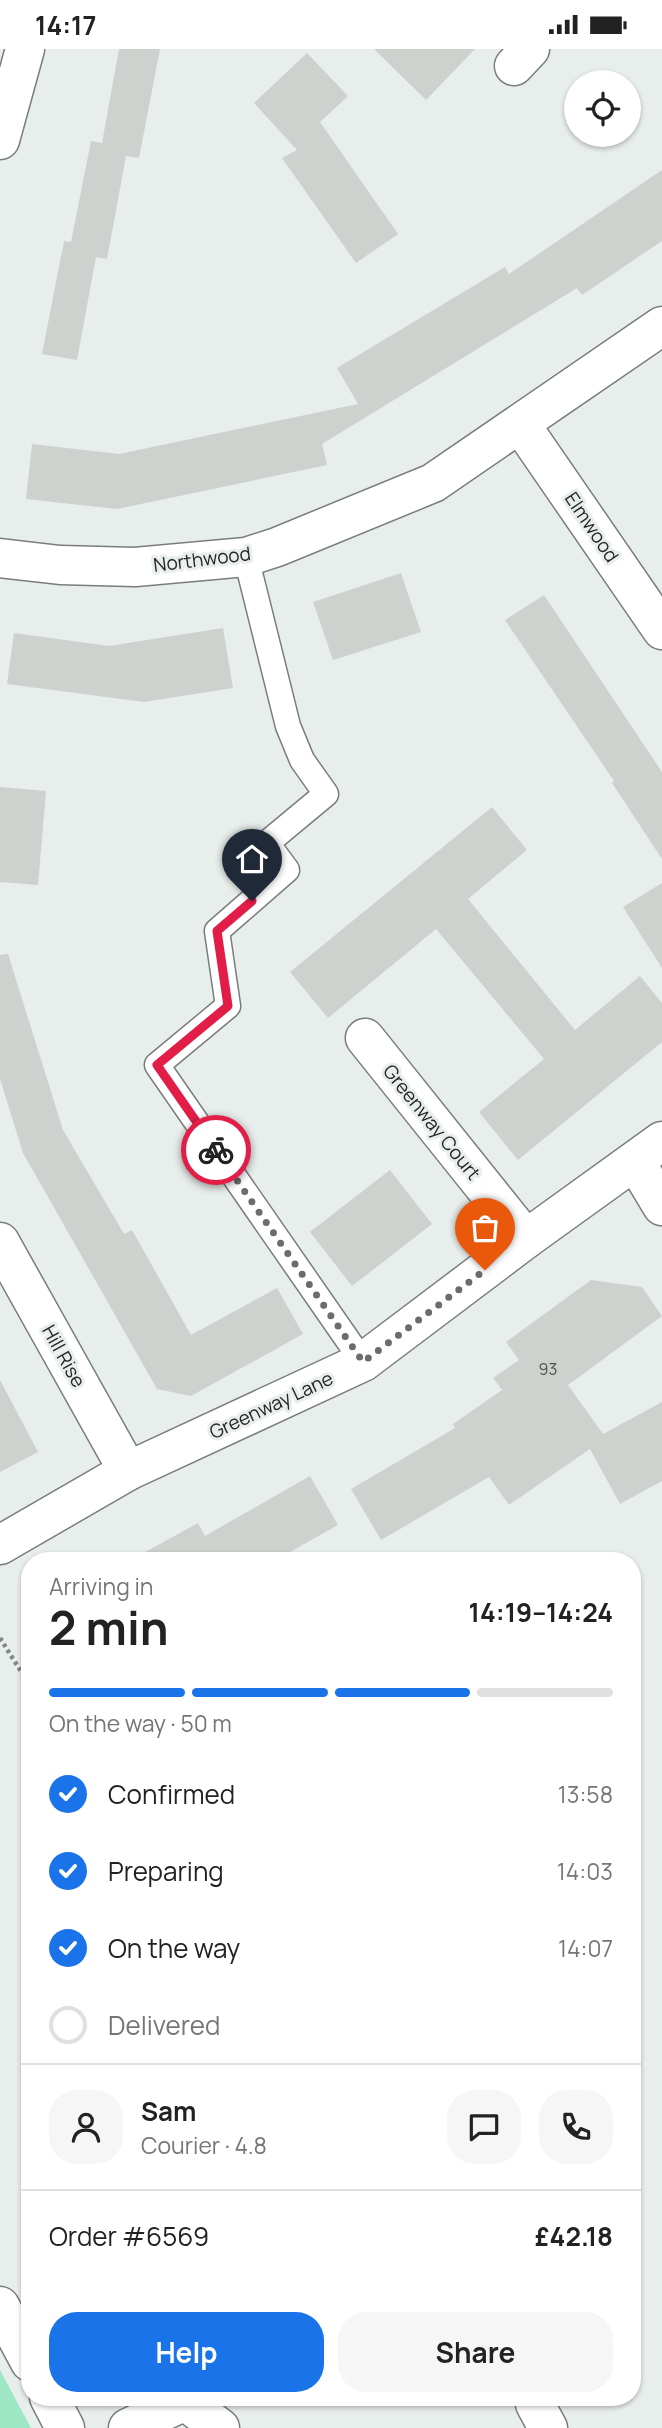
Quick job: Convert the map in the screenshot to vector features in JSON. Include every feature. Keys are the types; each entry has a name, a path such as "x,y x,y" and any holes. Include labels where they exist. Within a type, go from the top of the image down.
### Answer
{"street":[{"path":"0,140 25,49"},
{"path":"522,425 662,326"},
{"name":"Northwood","path":"0,558 60,565 135,567 246,557 277,547 433,483 522,425"},
{"name":"Elmwood","path":"522,425 662,630"},
{"name":"Greenway Court","path":"365,1038 526,1239"},
{"path":"648,1151 662,1206"},
{"name":"Greenway Lane","path":"0,1545 128,1471 363,1362 648,1151"},
{"name":"Hill Rise","path":"0,1242 128,1471"},
{"path":"0,2306 21,2345"},
{"path":"53,2406 65,2428"},
{"path":"128,2428 171,2406"},
{"path":"193,2406 220,2428"}],"lane":[{"path":"246,557 288,726 302,760 326,794 267,843 287,870 217,931 228,1006 157,1065 363,1362"}],"path":[{"path":"0,1638 21,1672"}],"green space":[{"path":"0,2370 31,2428 0,2428"}],"building":[{"path":"119,49 160,49 139,158 126,156 107,259 96,257 77,360 42,354 64,241 71,242 91,141 102,143"},
{"path":"374,49 475,49 426,100"},
{"path":"307,53 348,96 320,122 398,234 356,263 282,158 297,150 254,103"},
{"path":"662,170 662,241 582,295 577,288 322,444 327,465 117,509 26,499 32,444 119,454 358,404 337,368 505,267 509,274"},
{"path":"401,573 421,632 333,660 313,602"},
{"path":"544,595 662,772 662,859 612,783 614,781 505,620"},
{"path":"223,628 233,688 144,702 7,684 14,633 109,646"},
{"path":"0,787 46,791 38,885 0,882"},
{"path":"492,807 527,850 468,899 575,1030 640,976 662,1003 662,1042 518,1160 479,1112 544,1059 436,929 328,1018 290,972"},
{"path":"662,883 662,968 623,907"},
{"path":"8,954 63,1130 124,1234 132,1230 191,1335 277,1288 303,1334 191,1396 157,1389 23,1153 0,1079 0,955"},
{"path":"390,1170 432,1224 352,1286 310,1232"},
{"path":"591,1280 642,1287 662,1316 568,1385 603,1434 662,1402 662,1481 620,1504 590,1449 509,1505 489,1477 381,1540 351,1489 455,1428 453,1424 502,1390 493,1378 519,1360 506,1342"},
{"path":"0,1380 38,1452 0,1472"},
{"path":"310,1476 338,1525 290,1552 145,1552 198,1523 205,1536"}],"way so far":[{"path":"216,1150 363,1362 485,1270"}],"route":[{"path":"216,1150 157,1065 228,1006 217,931 252,901"}]}
